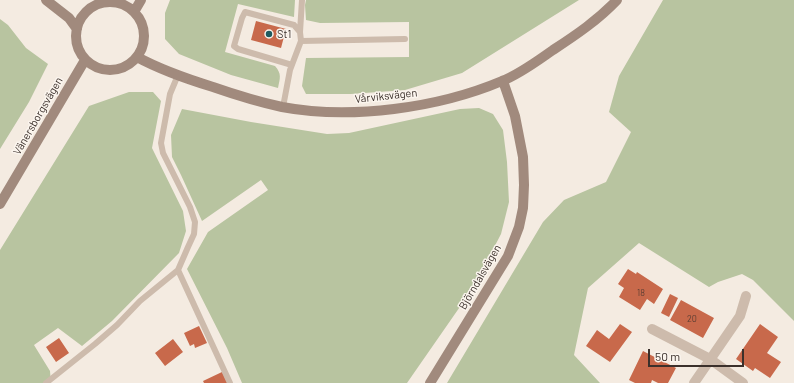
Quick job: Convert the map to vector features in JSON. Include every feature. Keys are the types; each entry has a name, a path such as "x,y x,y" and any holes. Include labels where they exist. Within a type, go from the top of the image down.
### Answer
{"street":[{"path":"46,0 69,18 77,29"},
{"path":"134,12 141,0"},
{"name":"Vårviksvägen","path":"137,57 178,75 246,98 283,107 318,112 358,112 396,109 425,104 472,92 503,81 588,28 617,0"},
{"path":"99,1 120,3 134,12 141,21 144,34 143,46 137,57 128,66 115,70 96,67 85,60 79,50 77,45 77,29 81,18 85,13 97,5 99,1"},
{"name":"Vänersborgsvägen","path":"0,204 85,60"},
{"name":"Björndalsvägen","path":"430,383 508,256 519,227 524,193 523,157 515,116 503,81"},
{"path":"694,383 740,316 746,296"},
{"path":"652,329 710,359 743,383"}],"lane":[{"path":"283,107 292,65 301,40 302,0"},
{"path":"292,65 238,50 234,46 245,12 294,25 300,32"},
{"path":"301,40 405,39"},
{"path":"46,383 95,344 117,325 140,301 178,270 194,234 195,222 190,207 163,153 161,143 170,94 178,75"},
{"path":"178,270 230,383"}],"green space":[{"path":"170,0 295,0 294,17 238,4 225,52 275,66 280,74 278,88 231,75 179,54 165,39 165,13"},
{"path":"306,0 579,0 462,73 405,90 351,94 306,94 302,86 306,58 409,57 409,22 320,23 306,20"},
{"path":"663,0 794,0 794,321 753,280 742,274 718,282 709,287 639,243 588,288 574,355 600,383 447,383 543,222 564,200 606,182 631,132 609,112 619,76"},
{"path":"0,19 8,25 26,48 48,64 29,102 0,149"},
{"path":"129,92 153,92 161,101 152,148 183,211 186,231 179,253 112,321 82,346 58,328 34,345 50,371 51,383 0,383 0,250 89,106"},
{"path":"479,108 493,114 503,130 507,162 509,202 501,234 473,288 407,383 242,383 227,348 187,269 208,232 268,190 261,180 202,221 172,157 171,135 182,109 327,134 349,133 460,109"}],"building":[{"name":"St1","path":"256,21 286,29 281,48 251,40"},
{"path":"628,269 636,274 637,272 663,289 654,304 647,299 640,310 619,297 624,288 618,284"},
{"path":"670,294 678,298 669,317 661,313"},
{"path":"681,300 714,318 703,338 670,320"},
{"path":"620,324 632,332 610,362 586,346 597,330 609,339"},
{"path":"760,324 778,337 767,353 781,362 770,378 755,368 753,371 736,359"},
{"path":"199,326 207,343 195,348 194,344 190,346 184,333"},
{"path":"59,338 69,353 56,362 46,347"},
{"path":"173,339 183,352 165,366 155,353"},
{"path":"643,351 676,368 668,383 658,383 652,380 651,383 635,383 629,380"},
{"path":"222,372 228,383 204,383 203,381"}],"place":[{"name":"St1","path":"269,34"}]}
